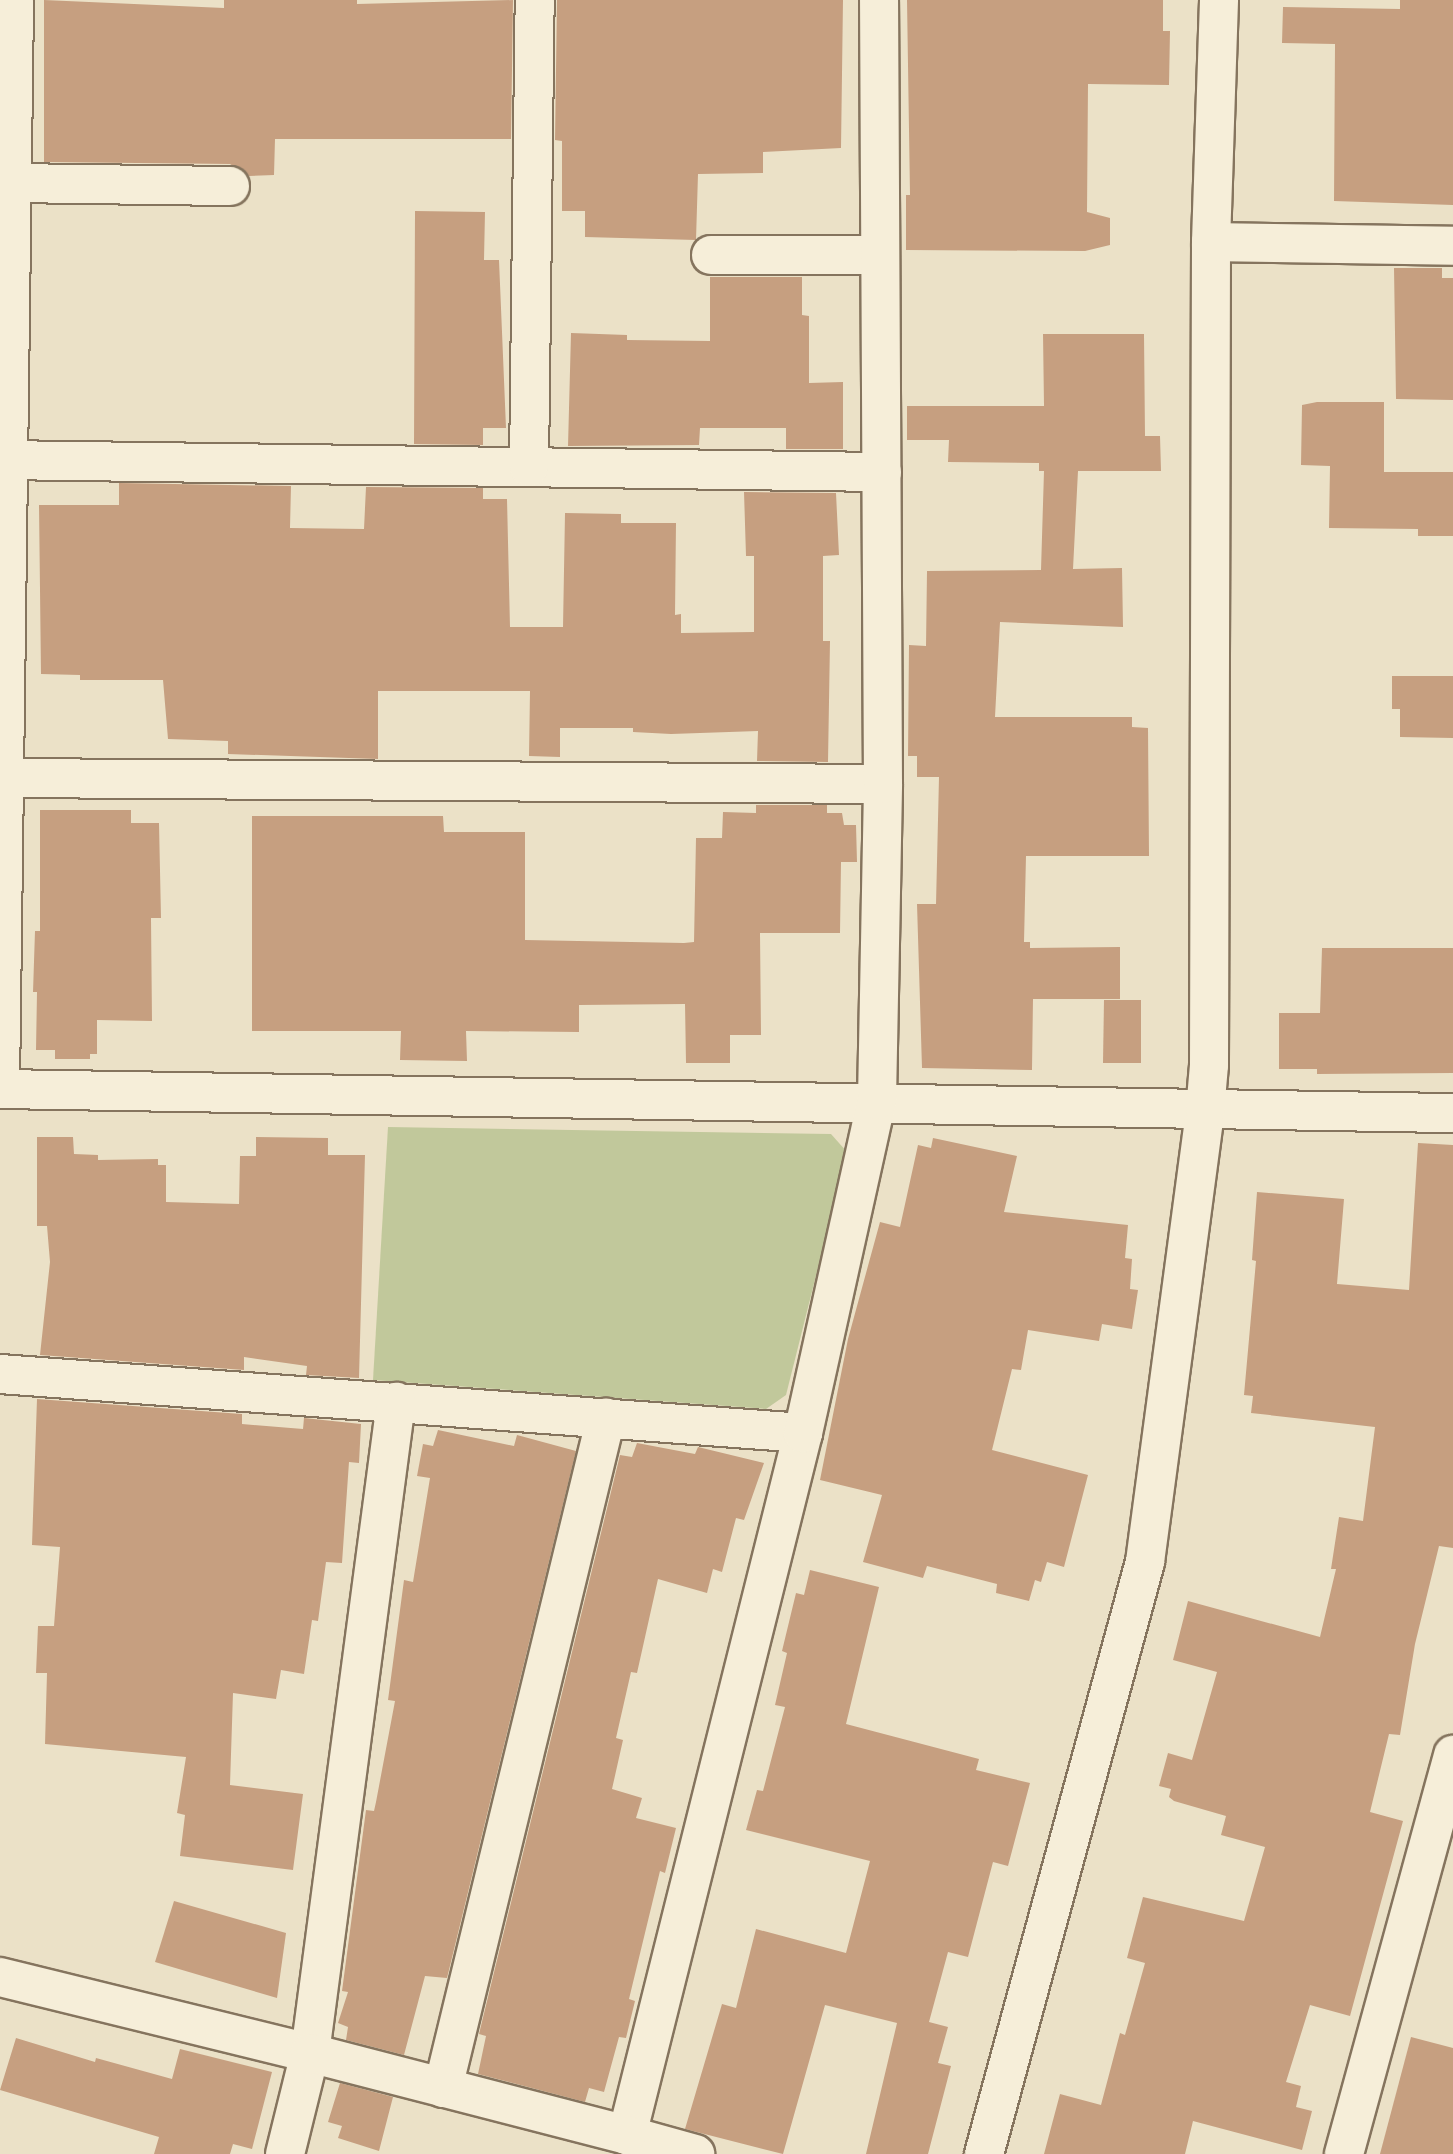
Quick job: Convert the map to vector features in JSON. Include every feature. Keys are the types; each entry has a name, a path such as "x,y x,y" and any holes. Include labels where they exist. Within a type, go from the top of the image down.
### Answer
{"street":[{"path":"14,0 8,165 4,460 0,1087 877,1100 1205,1111 1453,1113"},
{"path":"529,467 535,0"},
{"path":"627,2135 803,1433 877,1100 883,784 880,0"},
{"path":"984,2154 1144,1562 1205,1111 1209,1065 1211,242 1219,0"},
{"path":"8,165 230,186"},
{"path":"1211,242 1453,246"},
{"path":"711,255 880,255"},
{"path":"4,460 882,472"},
{"path":"4,761 883,784"},
{"path":"0,1374 803,1433"},
{"path":"285,2154 310,2053 396,1402"},
{"path":"443,2088 606,1418"},
{"path":"1345,2154 1453,1755"},
{"path":"0,1977 310,2053 695,2154"}],"green space":[{"path":"388,1127 831,1134 847,1152 786,1395 766,1409 373,1380"}],"building":[{"path":"44,0 224,8 224,0 357,0 357,4 513,0 511,139 275,139 274,175 249,176 230,164 44,162"},
{"path":"557,0 843,0 841,148 763,152 763,173 698,174 696,240 585,237 585,211 562,211 562,141 555,140"},
{"path":"907,0 1163,0 1163,31 1170,31 1169,85 1088,84 1087,212 1110,218 1110,245 1085,251 906,250 906,195 910,195"},
{"path":"1400,0 1453,0 1453,205 1334,201 1335,44 1282,43 1283,7 1400,9"},
{"path":"415,211 485,212 484,260 499,260 506,428 483,428 483,445 414,444"},
{"path":"1394,268 1442,268 1442,278 1453,278 1453,400 1396,399"},
{"path":"710,277 802,277 802,315 809,316 809,383 843,382 843,449 786,449 786,428 700,428 699,445 568,446 571,333 627,335 627,340 710,341"},
{"path":"1043,334 1144,334 1145,436 1160,436 1161,471 1078,471 1073,569 1122,568 1123,627 1000,622 995,717 1132,717 1132,727 1148,728 1149,856 1026,856 1024,942 1030,942 1030,948 1120,947 1120,999 1033,999 1032,1070 922,1068 917,904 936,904 939,777 917,777 917,756 908,756 909,645 926,646 927,571 1041,570 1044,471 1039,471 1039,463 948,462 949,440 907,440 907,406 1044,406"},
{"path":"1317,402 1384,402 1384,472 1453,472 1453,536 1418,536 1418,529 1329,528 1330,466 1301,465 1302,405"},
{"path":"119,483 291,486 290,528 364,529 366,487 483,488 483,499 507,499 510,627 563,627 565,513 621,514 621,523 676,523 675,615 681,614 681,633 754,632 754,556 746,556 744,492 836,493 839,555 823,556 823,641 830,641 828,762 757,761 758,731 671,734 633,732 633,728 560,728 560,757 529,756 530,691 378,691 378,759 228,754 228,741 168,739 163,680 80,680 80,675 41,674 39,505 119,505"},
{"path":"1392,676 1453,676 1453,738 1400,737 1400,709 1392,709"},
{"path":"756,805 827,805 827,813 842,813 844,825 856,825 857,862 841,862 840,933 760,933 761,1035 730,1035 730,1063 686,1063 685,1004 579,1005 579,1032 466,1031 467,1061 400,1060 401,1031 252,1031 252,816 443,816 444,832 525,832 525,940 684,943 694,942 696,838 722,838 723,812 756,813"},
{"path":"40,810 131,810 131,823 159,823 161,918 151,918 152,1021 97,1020 97,1054 90,1054 90,1059 55,1059 55,1050 36,1050 37,992 33,992 35,931 40,931"},
{"path":"1322,948 1453,948 1453,1073 1317,1074 1317,1069 1279,1069 1279,1013 1320,1013"},
{"path":"1104,1000 1141,1000 1141,1063 1103,1063"},
{"path":"37,1137 73,1137 74,1154 98,1155 98,1160 158,1159 158,1165 166,1165 166,1202 239,1204 240,1156 256,1156 256,1137 328,1138 328,1155 365,1155 359,1378 306,1375 307,1366 244,1357 244,1370 40,1355 50,1262 47,1226 37,1226"},
{"path":"933,1138 1017,1156 1004,1212 1128,1225 1125,1258 1132,1259 1130,1289 1138,1290 1132,1329 1102,1324 1099,1341 1028,1330 1021,1370 1012,1369 992,1450 1088,1475 1064,1567 1047,1562 1041,1582 1035,1580 1029,1601 996,1593 997,1584 927,1566 923,1578 863,1562 882,1495 820,1480 848,1339 880,1222 900,1227 918,1145 931,1148"},
{"path":"1418,1143 1453,1145 1453,1548 1439,1546 1415,1644 1400,1735 1389,1734 1370,1812 1403,1821 1350,2016 1310,2005 1286,2082 1301,2086 1296,2107 1312,2111 1302,2150 1193,2121 1185,2154 1044,2154 1060,2094 1101,2105 1120,2033 1125,2035 1145,1963 1127,1958 1143,1897 1244,1921 1265,1847 1221,1835 1226,1816 1174,1801 1169,1797 1171,1789 1159,1786 1168,1753 1192,1760 1217,1672 1173,1660 1188,1601 1320,1637 1336,1569 1331,1569 1339,1517 1363,1521 1375,1427 1251,1413 1253,1396 1244,1395 1256,1261 1252,1260 1257,1192 1344,1199 1337,1284 1409,1290"},
{"path":"37,1399 242,1414 242,1424 303,1429 304,1418 361,1424 359,1463 349,1462 342,1563 326,1562 318,1621 312,1620 304,1674 281,1670 276,1699 233,1693 230,1785 303,1794 293,1870 180,1856 185,1815 177,1813 186,1757 45,1744 47,1673 36,1673 38,1626 54,1626 60,1547 32,1545"},
{"path":"438,1430 514,1446 517,1435 576,1451 447,1978 425,1976 404,2055 346,2040 348,2027 338,2023 348,1992 342,1991 366,1810 374,1811 395,1701 388,1700 404,1580 413,1582 430,1478 417,1476 423,1444 433,1446"},
{"path":"637,1443 695,1454 698,1447 764,1463 744,1520 736,1518 722,1572 713,1569 707,1593 658,1579 637,1673 631,1672 616,1738 623,1740 612,1789 642,1798 636,1818 676,1828 665,1873 660,1871 629,1999 635,2001 626,2038 619,2037 604,2092 589,2088 585,2102 478,2074 486,2036 479,2034 620,1455 632,1457"},
{"path":"810,1570 879,1587 846,1724 979,1759 976,1770 1030,1783 1008,1866 993,1862 968,1957 948,1952 929,2022 948,2027 938,2063 951,2066 928,2154 866,2154 897,2023 825,2005 783,2154 685,2129 722,2004 736,2008 756,1929 846,1953 870,1861 746,1830 757,1790 763,1791 785,1707 775,1705 787,1653 782,1651 796,1593 804,1595"},
{"path":"174,1901 286,1933 277,1998 155,1962"},
{"path":"1411,2037 1453,2048 1453,2154 1380,2154"},
{"path":"16,2038 95,2062 96,2058 172,2079 180,2049 272,2072 252,2149 233,2144 230,2154 154,2154 159,2137 0,2090"},
{"path":"340,2083 393,2097 379,2151 338,2138 342,2126 328,2122"}]}
